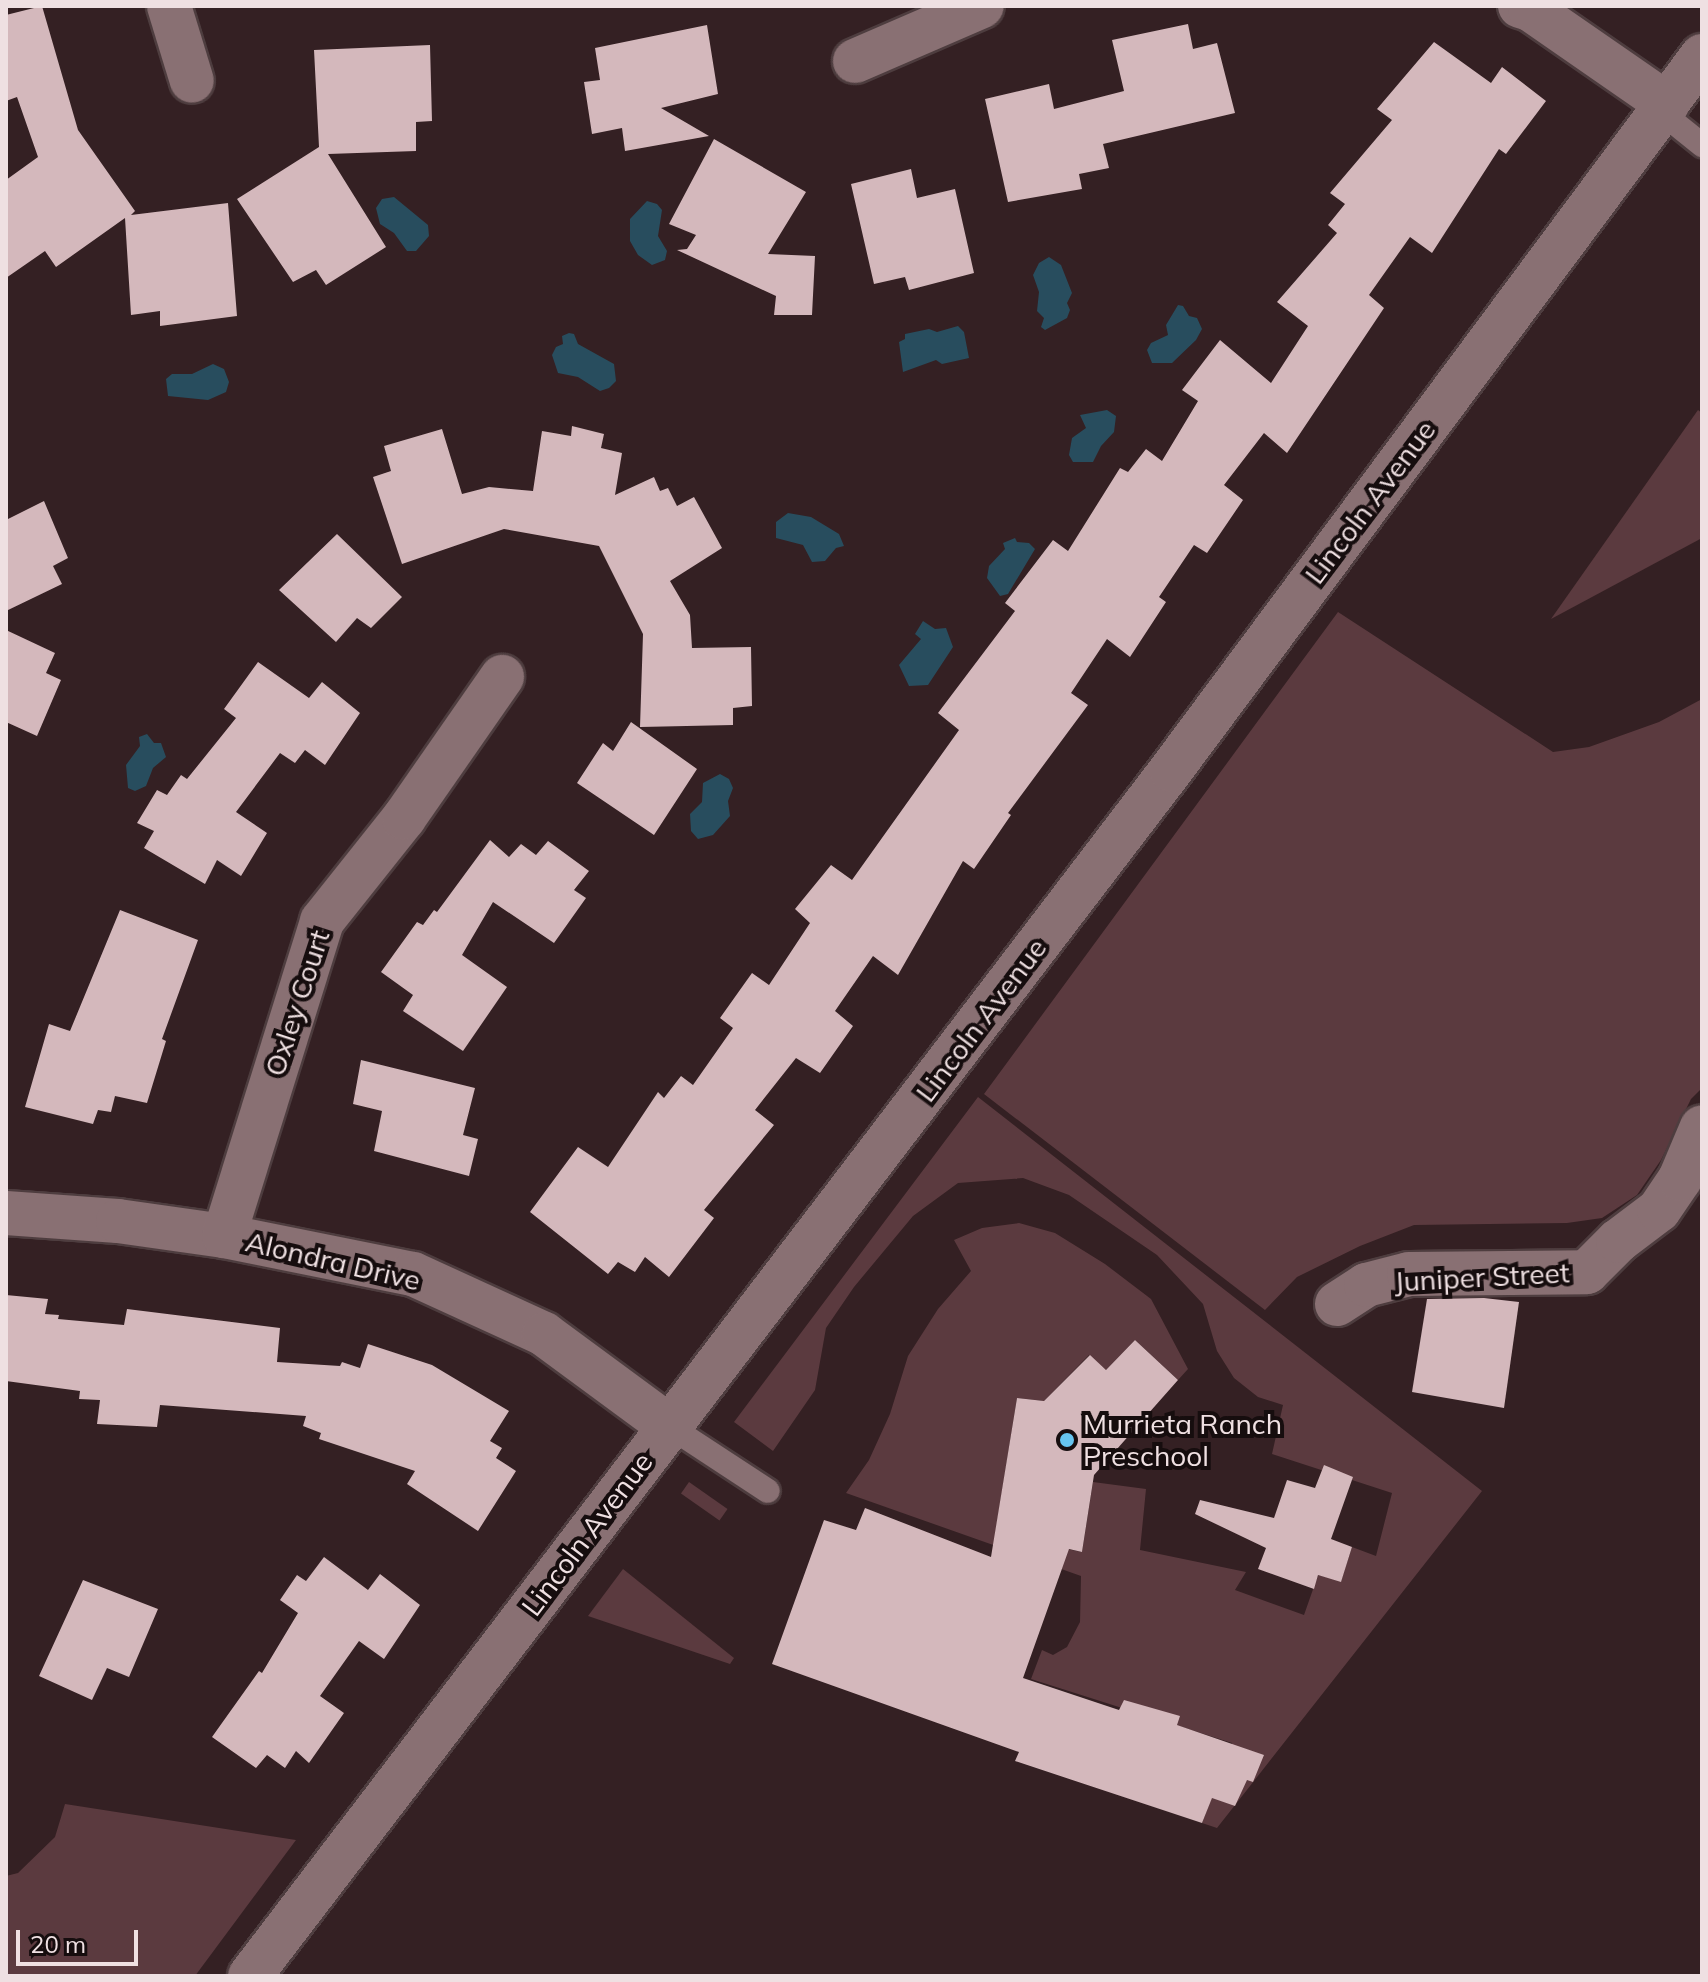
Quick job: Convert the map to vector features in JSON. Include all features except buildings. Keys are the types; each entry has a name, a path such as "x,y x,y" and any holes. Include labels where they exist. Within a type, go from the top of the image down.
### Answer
{"street":[{"path":"169,6 192,81"},
{"path":"855,61 982,6"},
{"path":"1520,6 1684,86"},
{"name":"Lincoln Avenue","path":"250,1976 1171,770 1684,86"},
{"name":"Oxley Court","path":"224,1236 322,921 404,818 502,677"},
{"name":"Juniper Street","path":"1337,1304 1366,1285 1409,1274 1587,1272 1618,1241 1659,1210 1680,1179 1702,1127"},
{"name":"Alondra Drive","path":"6,1213 118,1221 224,1236 413,1274 544,1334 669,1426"}],"lane":[{"path":"1684,86 1702,145"},
{"path":"669,1426 768,1491"}],"shaded area":[{"path":"1698,410 1702,413 1702,538 1551,619"},
{"path":"1338,612 1553,752 1589,747 1659,722 1702,699 1702,1088 1691,1099 1661,1160 1637,1195 1602,1218 1567,1223 1414,1225 1360,1246 1297,1277 1265,1310 984,1094"},
{"path":"978,1097 1482,1491 1217,1828 1202,1823 1232,1743 1031,1679 1042,1650 1053,1655 1067,1647 1080,1622 1081,1576 846,1493 869,1460 890,1414 908,1356 938,1309 971,1271 954,1240 982,1228 1019,1223 1055,1233 1105,1264 1151,1299 1188,1369 1178,1380 1135,1340 1106,1370 1089,1355 1044,1401 1017,1398 995,1535 1082,1552 1093,1482 1146,1489 1140,1550 1246,1572 1235,1590 1304,1615 1318,1575 1341,1581 1352,1547 1376,1556 1392,1493 1272,1454 1283,1405 1258,1397 1234,1378 1217,1351 1203,1304 1157,1255 1069,1195 1023,1178 958,1183 913,1216 854,1287 826,1328 815,1390 773,1451 734,1422"},
{"path":"689,1482 728,1509 719,1520 681,1493"},
{"path":"623,1569 734,1658 730,1664 588,1616"},
{"path":"65,1804 296,1840 195,1976 6,1976 6,1876 18,1873 55,1837"}],"water":[{"path":"394,197 428,225 429,236 416,251 407,251 394,233 380,224 376,208 382,199"},
{"path":"647,201 657,204 662,210 658,236 667,251 665,260 652,265 638,255 630,241 630,219"},
{"path":"1049,257 1061,265 1072,293 1067,303 1070,310 1067,318 1045,330 1041,327 1044,318 1037,311 1039,292 1033,275 1039,263"},
{"path":"1178,305 1183,306 1189,316 1197,318 1202,329 1196,340 1172,363 1152,363 1147,350 1151,343 1168,335 1166,325"},
{"path":"958,326 964,332 969,358 942,364 936,360 903,372 899,342 905,339 905,334 929,329 937,332"},
{"path":"574,334 578,344 614,364 616,381 609,388 600,391 578,377 558,373 552,355 556,347 563,344 562,336"},
{"path":"213,364 224,369 229,382 226,392 208,400 168,396 166,379 172,374 192,374"},
{"path":"1107,410 1116,416 1114,432 1101,446 1093,462 1073,462 1069,455 1072,438 1086,428 1080,415"},
{"path":"788,513 811,517 839,534 844,546 836,548 825,561 812,562 803,545 776,538 776,522"},
{"path":"1015,538 1017,542 1029,543 1035,549 1008,594 1000,596 987,578 989,566 1005,549 1003,543"},
{"path":"923,621 935,629 946,628 953,647 928,685 909,686 899,665 921,639 915,634"},
{"path":"147,734 154,743 161,743 166,757 153,768 146,786 135,791 128,788 126,765 140,746 139,737"},
{"path":"720,774 729,779 733,788 728,801 730,816 713,835 698,839 691,831 690,814 702,802 703,783"}],"place":[{"name":"Murrieta Ranch Preschool","path":"1067,1440"}]}
